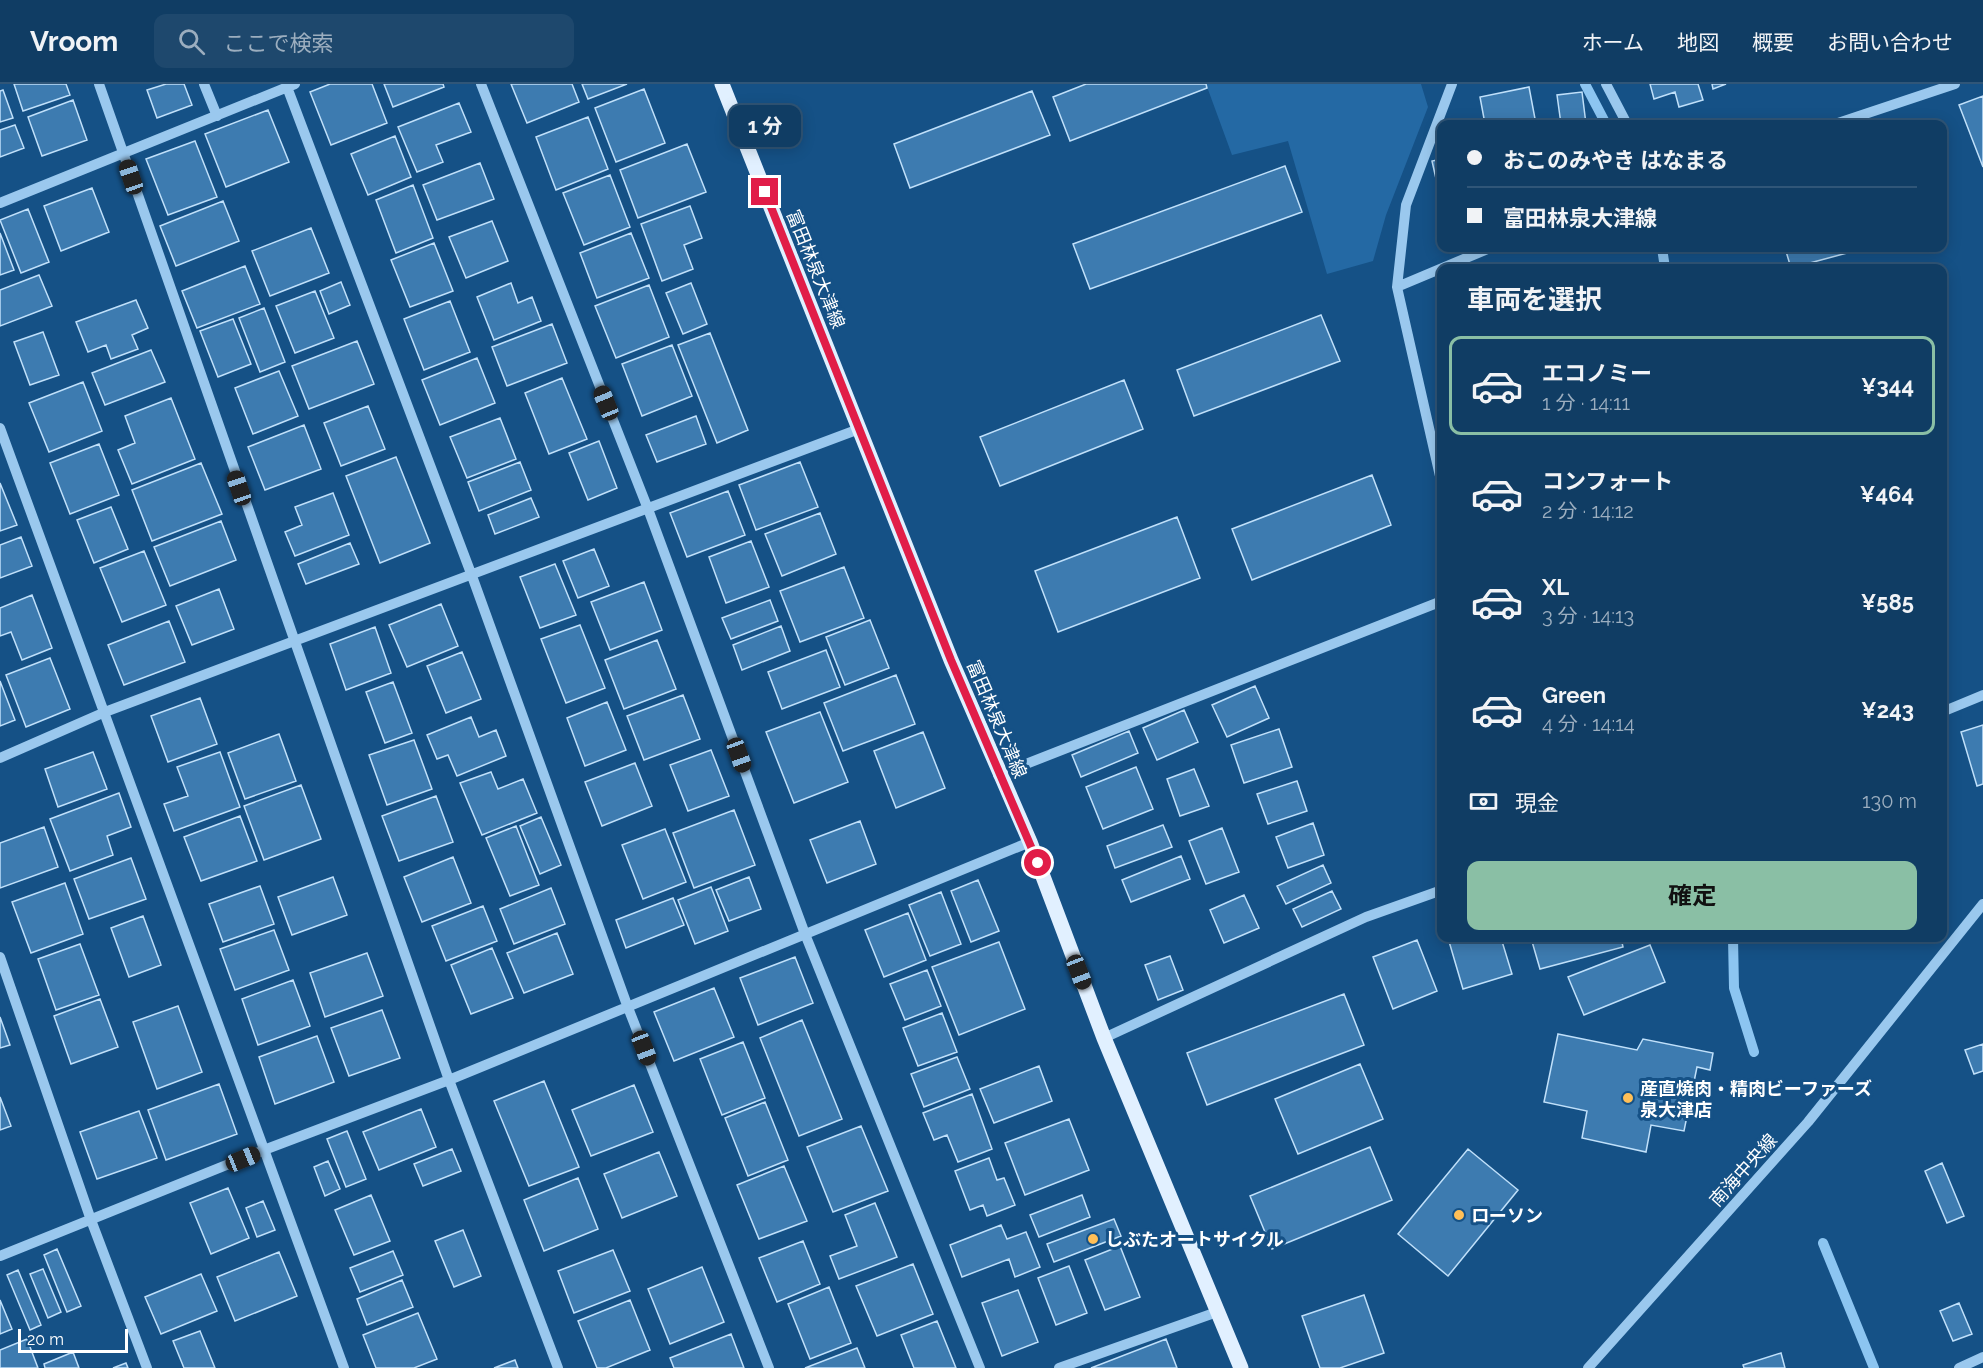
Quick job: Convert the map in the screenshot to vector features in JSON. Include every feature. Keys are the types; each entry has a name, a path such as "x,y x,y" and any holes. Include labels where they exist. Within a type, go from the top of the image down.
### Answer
{"main road":[{"name":"富田林泉大津線","path":"722,84 998,775 1030,842 1104,1038 1240,1368"}],"street":[{"path":"99,84 449,1080 558,1368"},
{"path":"204,84 217,116"},
{"path":"481,84 648,509 805,934 980,1368"},
{"path":"1438,120 1452,84"},
{"path":"1606,84 1625,120"},
{"path":"1847,120 1955,84"},
{"path":"0,204 291,86 627,1005 769,1368"},
{"path":"1437,123 1406,205 1397,287 1437,463"},
{"path":"1452,264 1481,252"},
{"path":"1397,287 1437,270"},
{"path":"0,428 344,1368"},
{"path":"0,758 105,712 860,429"},
{"path":"998,775 1188,698 1437,603"},
{"path":"1947,710 1983,695"},
{"path":"0,1256 264,1150 449,1080 627,1005 1030,842"},
{"path":"1104,1038 1366,917 1437,892"},
{"name":"南海中央線","path":"1588,1368 1808,1122 1983,904"},
{"path":"0,957 91,1220 147,1368"},
{"path":"1059,1368 1217,1312"},
{"path":"1959,1368 1983,1357"}],"shaded area":[{"path":"1206,84 1421,84 1428,107 1386,215 1373,261 1327,274 1288,141 1232,155"}],"building":[{"path":"14,84 66,84 70,95 23,111"},
{"path":"166,84 184,84 192,105 157,118 147,90"},
{"path":"330,84 372,84 387,123 331,145 310,92"},
{"path":"384,84 443,84 444,87 393,107"},
{"path":"511,84 572,84 579,102 527,123"},
{"path":"582,84 627,84 588,99"},
{"path":"1086,84 1206,84 1207,88 1070,141 1053,97"},
{"path":"1650,84 1698,84 1703,100 1679,107 1675,92 1654,99"},
{"path":"1712,84 1726,84 1713,89"},
{"path":"1529,87 1535,120 1484,120 1480,97"},
{"path":"644,89 665,143 616,162 595,108"},
{"path":"3,90 13,118 0,122 0,91"},
{"path":"1032,91 1050,135 910,188 894,144"},
{"path":"1582,92 1586,120 1560,120 1557,95"},
{"path":"1983,96 1983,167 1959,105"},
{"path":"73,100 87,140 42,156 28,117"},
{"path":"459,103 471,132 436,145 443,162 417,172 398,127"},
{"path":"268,110 289,162 226,187 205,134"},
{"path":"588,117 608,169 556,190 536,137"},
{"path":"15,125 24,148 0,157 0,130"},
{"path":"395,136 411,177 368,195 351,154"},
{"path":"195,141 217,197 168,215 146,159"},
{"path":"687,144 706,192 638,218 620,170"},
{"path":"1437,160 1437,183 1432,161"},
{"path":"480,163 494,199 437,220 423,185"},
{"path":"1285,166 1302,212 1090,289 1073,244"},
{"path":"610,175 630,227 584,245 563,193"},
{"path":"413,185 433,238 396,253 376,200"},
{"path":"92,188 109,232 61,251 44,206"},
{"path":"223,201 239,241 176,266 160,226"},
{"path":"690,206 702,238 684,245 693,269 662,281 641,224"},
{"path":"28,209 49,262 21,273 0,220"},
{"path":"492,221 508,261 466,278 449,237"},
{"path":"311,228 329,273 270,296 252,251"},
{"path":"0,233 14,270 0,275"},
{"path":"631,233 649,278 597,298 580,253"},
{"path":"434,243 453,291 410,307 391,260"},
{"path":"1786,252 1851,252 1806,264 1790,264"},
{"path":"245,266 260,304 197,328 182,291"},
{"path":"39,275 52,306 0,326 0,290"},
{"path":"341,282 350,305 329,314 320,291"},
{"path":"511,283 518,303 532,297 541,321 494,340 477,297"},
{"path":"691,283 707,324 683,334 666,293"},
{"path":"649,285 669,337 616,358 595,306"},
{"path":"315,291 334,338 295,353 276,306"},
{"path":"136,300 148,328 132,335 138,349 111,359 106,345 88,352 76,322"},
{"path":"450,301 470,352 424,370 404,319"},
{"path":"264,308 285,362 260,372 239,318"},
{"path":"1321,315 1340,361 1194,416 1177,370"},
{"path":"233,319 251,364 218,377 200,331"},
{"path":"552,324 567,363 507,386 492,347"},
{"path":"43,332 59,375 30,385 14,342"},
{"path":"710,333 748,430 717,443 678,345"},
{"path":"357,341 374,384 309,409 292,366"},
{"path":"672,345 692,396 642,416 622,364"},
{"path":"151,350 165,382 105,405 92,373"},
{"path":"477,358 495,403 440,425 422,380"},
{"path":"279,371 298,416 253,434 235,388"},
{"path":"562,378 587,439 549,454 525,393"},
{"path":"1124,380 1143,429 1000,486 980,437"},
{"path":"83,382 102,431 49,452 29,403"},
{"path":"171,398 195,459 132,484 118,450 135,443 125,416"},
{"path":"368,406 385,449 341,466 324,423"},
{"path":"696,416 706,444 657,462 646,435"},
{"path":"500,418 516,459 467,478 450,437"},
{"path":"304,425 321,469 265,490 248,447"},
{"path":"599,441 617,488 588,500 569,453"},
{"path":"99,444 119,495 70,514 50,463"},
{"path":"396,457 430,543 380,563 346,476"},
{"path":"520,462 531,490 479,511 468,482"},
{"path":"800,462 818,507 756,530 739,485"},
{"path":"201,463 222,514 152,541 132,490"},
{"path":"1372,475 1391,525 1252,580 1232,529"},
{"path":"0,483 17,525 0,531"},
{"path":"728,491 745,535 687,557 670,513"},
{"path":"333,493 349,535 295,556 285,532 302,525 295,507"},
{"path":"531,498 539,517 495,534 488,515"},
{"path":"111,507 128,549 94,563 77,520"},
{"path":"820,513 836,554 782,576 765,534"},
{"path":"1177,517 1200,578 1058,632 1035,571"},
{"path":"221,521 236,560 170,586 154,547"},
{"path":"21,537 32,566 0,578 0,545"},
{"path":"751,541 769,587 726,603 709,557"},
{"path":"350,543 359,564 306,584 298,564"},
{"path":"594,549 609,586 578,598 563,561"},
{"path":"144,551 166,605 122,622 100,568"},
{"path":"555,564 576,615 540,628 520,577"},
{"path":"844,567 864,618 800,642 780,591"},
{"path":"644,582 662,630 610,650 591,602"},
{"path":"219,589 234,629 192,645 176,606"},
{"path":"32,595 52,648 22,660 11,632 0,636 0,608"},
{"path":"770,600 778,621 731,639 722,618"},
{"path":"441,604 458,646 407,667 389,625"},
{"path":"870,620 889,668 845,685 826,637"},
{"path":"169,621 185,662 124,685 108,645"},
{"path":"580,625 605,688 566,703 541,639"},
{"path":"781,626 790,651 742,670 733,645"},
{"path":"375,627 391,673 346,690 330,644"},
{"path":"657,640 676,689 624,709 605,660"},
{"path":"826,650 840,687 782,709 768,672"},
{"path":"462,652 481,699 446,713 427,666"},
{"path":"50,658 70,709 26,727 6,675"},
{"path":"896,675 915,724 843,751 824,703"},
{"path":"0,681 15,720 0,726"},
{"path":"393,682 412,733 385,743 366,692"},
{"path":"1255,686 1269,718 1227,737 1212,705"},
{"path":"683,695 700,739 644,760 627,716"},
{"path":"200,698 217,744 168,762 151,716"},
{"path":"607,702 626,750 585,766 567,718"},
{"path":"1184,710 1198,742 1157,760 1143,728"},
{"path":"820,712 848,782 794,803 766,732"},
{"path":"471,717 479,737 496,730 506,756 457,776 448,755 437,759 427,735"},
{"path":"1983,725 1983,784 1977,786 1961,732"},
{"path":"1279,729 1292,767 1244,783 1231,745"},
{"path":"1129,731 1138,753 1081,777 1072,755"},
{"path":"923,732 945,788 896,808 874,751"},
{"path":"279,734 296,781 245,799 228,753"},
{"path":"414,740 432,789 387,805 369,755"},
{"path":"711,750 729,796 688,811 670,765"},
{"path":"93,752 107,789 58,807 45,769"},
{"path":"220,752 240,807 174,831 164,804 188,796 177,767"},
{"path":"635,763 652,806 602,826 585,782"},
{"path":"1136,767 1153,809 1103,829 1086,787"},
{"path":"1194,769 1209,806 1180,816 1167,779"},
{"path":"491,772 498,789 523,779 537,813 482,835 460,783"},
{"path":"1297,781 1307,811 1268,824 1257,794"},
{"path":"301,785 321,839 264,860 244,806"},
{"path":"119,793 131,827 107,836 113,855 70,871 50,819"},
{"path":"436,796 453,842 399,861 382,816"},
{"path":"734,810 755,865 694,888 673,833"},
{"path":"240,816 257,861 201,881 184,837"},
{"path":"541,817 561,865 540,874 520,826"},
{"path":"860,821 876,864 827,883 810,840"},
{"path":"1313,823 1324,855 1288,868 1276,837"},
{"path":"1163,825 1172,847 1115,868 1107,846"},
{"path":"516,826 539,885 510,896 486,838"},
{"path":"44,827 58,867 0,888 0,843"},
{"path":"1222,828 1239,872 1206,884 1189,841"},
{"path":"665,829 686,882 643,899 622,845"},
{"path":"1181,856 1190,879 1131,902 1122,880"},
{"path":"453,857 471,903 422,922 404,877"},
{"path":"131,858 146,899 89,919 74,879"},
{"path":"1323,865 1331,883 1286,904 1277,886"},
{"path":"333,877 347,915 292,935 278,897"},
{"path":"749,877 761,909 729,921 716,890"},
{"path":"978,880 999,931 971,942 951,891"},
{"path":"65,883 83,934 31,953 12,902"},
{"path":"260,886 274,924 223,942 209,904"},
{"path":"711,887 728,931 695,944 678,900"},
{"path":"551,888 565,924 514,944 500,909"},
{"path":"1332,891 1341,909 1302,927 1293,909"},
{"path":"941,892 961,944 930,956 909,905"},
{"path":"1244,895 1259,928 1224,943 1210,910"},
{"path":"673,898 684,925 626,948 616,920"},
{"path":"483,906 497,941 446,961 432,926"},
{"path":"908,913 926,960 884,977 865,930"},
{"path":"143,916 161,965 129,977 111,928"},
{"path":"274,930 289,970 235,990 220,949"},
{"path":"557,933 573,974 524,993 507,953"},
{"path":"1417,940 1437,991 1393,1009 1373,957"},
{"path":"999,942 1025,1009 959,1035 932,967"},
{"path":"1449,942 1502,942 1512,974 1463,989"},
{"path":"1532,942 1622,942 1623,947 1540,969"},
{"path":"80,944 99,995 56,1010 38,959"},
{"path":"1650,945 1665,982 1584,1015 1568,977"},
{"path":"492,948 513,998 471,1014 451,965"},
{"path":"367,953 383,996 325,1017 310,973"},
{"path":"1170,956 1183,990 1158,1000 1145,965"},
{"path":"795,957 813,1003 758,1025 740,978"},
{"path":"927,970 941,1006 905,1020 890,984"},
{"path":"293,980 310,1026 258,1045 242,999"},
{"path":"714,988 734,1037 674,1061 654,1012"},
{"path":"1344,994 1364,1045 1207,1105 1187,1053"},
{"path":"100,999 118,1047 71,1064 54,1016"},
{"path":"178,1006 202,1072 157,1089 133,1022"},
{"path":"382,1010 400,1058 349,1076 331,1028"},
{"path":"942,1013 957,1052 918,1066 903,1028"},
{"path":"0,1017 10,1045 0,1048"},
{"path":"802,1020 842,1119 799,1136 760,1038"},
{"path":"1558,1034 1637,1050 1643,1039 1713,1053 1710,1070 1697,1067 1684,1131 1651,1125 1646,1152 1582,1138 1587,1111 1544,1102"},
{"path":"317,1036 334,1082 275,1104 259,1057"},
{"path":"743,1042 765,1098 722,1115 700,1059"},
{"path":"1983,1044 1983,1071 1974,1074 1965,1050"},
{"path":"957,1057 970,1089 924,1107 911,1074"},
{"path":"1360,1064 1383,1119 1298,1154 1275,1099"},
{"path":"1039,1066 1052,1101 994,1123 980,1089"},
{"path":"544,1081 579,1167 529,1186 494,1101"},
{"path":"219,1084 237,1134 166,1160 148,1110"},
{"path":"634,1085 653,1132 591,1156 572,1110"},
{"path":"972,1094 992,1149 958,1162 947,1135 934,1140 923,1113"},
{"path":"0,1097 11,1126 0,1130"},
{"path":"765,1102 788,1160 748,1176 725,1118"},
{"path":"421,1109 436,1147 379,1170 363,1132"},
{"path":"139,1111 157,1158 97,1179 80,1132"},
{"path":"1069,1119 1089,1170 1025,1195 1005,1143"},
{"path":"861,1126 888,1191 833,1212 807,1147"},
{"path":"347,1131 366,1179 346,1187 327,1139"},
{"path":"1370,1147 1392,1200 1272,1249 1250,1196"},
{"path":"452,1149 461,1171 423,1186 414,1164"},
{"path":"1468,1149 1518,1190 1448,1276 1398,1234"},
{"path":"659,1152 677,1196 622,1218 604,1174"},
{"path":"989,1158 997,1180 1004,1178 1015,1205 987,1216 983,1205 970,1210 955,1171"},
{"path":"328,1161 340,1189 325,1196 314,1167"},
{"path":"1942,1163 1964,1216 1947,1223 1925,1171"},
{"path":"784,1166 807,1221 759,1239 737,1185"},
{"path":"578,1178 598,1229 544,1251 524,1200"},
{"path":"228,1188 249,1238 211,1254 190,1203"},
{"path":"371,1195 390,1241 354,1255 335,1210"},
{"path":"1082,1195 1090,1217 1039,1237 1030,1215"},
{"path":"263,1201 275,1230 257,1237 246,1208"},
{"path":"875,1203 897,1257 839,1279 830,1256 857,1246 845,1215"},
{"path":"1114,1219 1121,1236 1054,1262 1047,1244"},
{"path":"1001,1225 1007,1239 1026,1232 1040,1267 1015,1277 1009,1259 962,1277 950,1245"},
{"path":"463,1230 481,1276 454,1287 435,1241"},
{"path":"803,1241 820,1284 777,1302 759,1258"},
{"path":"1120,1246 1140,1297 1105,1310 1085,1260"},
{"path":"57,1249 81,1306 67,1312 44,1255"},
{"path":"613,1250 630,1291 574,1313 558,1271"},
{"path":"393,1251 403,1275 360,1292 350,1268"},
{"path":"279,1252 297,1296 235,1321 217,1277"},
{"path":"913,1264 933,1314 877,1336 856,1286"},
{"path":"1069,1266 1087,1313 1056,1325 1038,1278"},
{"path":"702,1267 724,1322 670,1344 648,1289"},
{"path":"43,1269 61,1312 48,1318 30,1274"},
{"path":"18,1270 41,1325 30,1330 7,1275"},
{"path":"201,1274 217,1311 161,1334 145,1297"},
{"path":"402,1280 413,1307 367,1325 357,1299"},
{"path":"829,1287 851,1343 810,1359 788,1304"},
{"path":"1018,1290 1038,1342 1002,1356 982,1303"},
{"path":"1364,1295 1384,1353 1340,1368 1320,1368 1302,1316"},
{"path":"0,1300 12,1329 0,1334"},
{"path":"630,1300 650,1350 606,1368 597,1368 578,1321"},
{"path":"1959,1303 1972,1334 1953,1341 1940,1311"},
{"path":"418,1313 437,1359 414,1368 376,1368 363,1335"},
{"path":"937,1321 956,1368 914,1368 901,1335"},
{"path":"200,1331 215,1368 184,1368 173,1341"},
{"path":"731,1334 744,1368 674,1368 670,1358"},
{"path":"27,1339 38,1368 0,1368 0,1350"},
{"path":"1166,1339 1177,1368 1091,1368"},
{"path":"857,1348 865,1368 805,1368"},
{"path":"73,1352 79,1368 45,1368 44,1364"},
{"path":"1781,1353 1785,1368 1744,1368 1743,1365"},
{"path":"515,1360 518,1368 494,1368"},
{"path":"126,1363 128,1368 113,1368"}],"waterway":[{"path":"1585,84 1604,120"},
{"path":"1663,252 1664,264"},
{"path":"1733,942 1734,988 1754,1052"},
{"path":"1823,1243 1874,1368"}],"place":[{"name":"産直焼肉・精肉ビーファーズ 泉大津店","path":"1628,1098"},
{"name":"ローソン","path":"1459,1215"},
{"name":"しぶたオートサイクル","path":"1093,1239"}],"route":[{"path":"765,192 951,660 998,775 1038,863"}]}
